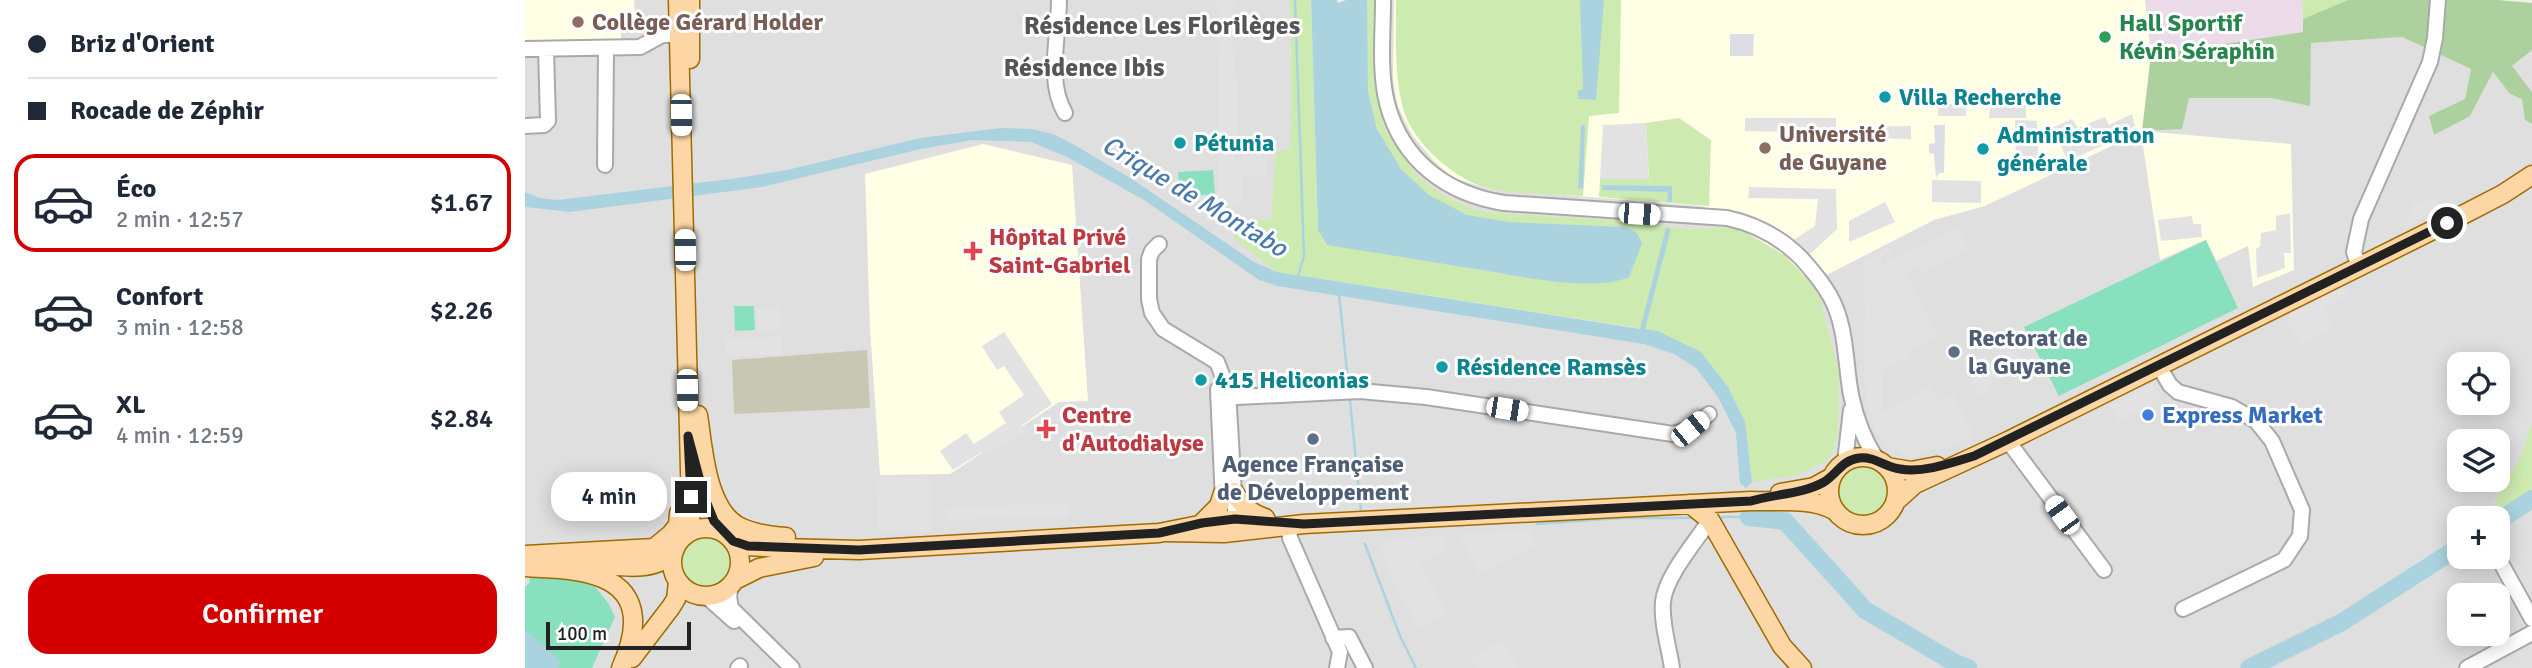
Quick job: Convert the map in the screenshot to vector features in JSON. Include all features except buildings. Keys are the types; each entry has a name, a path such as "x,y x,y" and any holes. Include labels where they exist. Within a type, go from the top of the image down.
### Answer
{"main road":[{"path":"525,561 650,566 662,562 679,542 690,523 682,156 689,93 680,35 678,0"},
{"path":"680,35 690,0"},
{"path":"628,668 637,650 676,599 677,581 672,569 679,542 698,528 706,528 748,546 859,550 1230,526 1751,501 1803,502 1827,506 1848,522 1865,525 1879,521 1915,484 2359,267 2493,199 2532,175"},
{"path":"687,367 699,418 701,448 719,505 727,517 737,525 767,535 885,549"},
{"path":"525,561 654,548 671,534 678,525 679,421 682,384 687,367"},
{"path":"688,436 707,506 740,560 733,582"},
{"path":"1751,501 1772,494 1814,487 1832,477 1845,462 1861,457 1911,471 1974,456"},
{"path":"1882,463 1895,479 1895,502"},
{"path":"1832,477 1829,493 1834,510"},
{"path":"1202,523 1219,506 1228,492 1255,515 1288,523"},
{"path":"1710,520 1731,502"},
{"path":"1690,504 1710,520 1782,646 1802,668"},
{"path":"1166,532 1202,523 1230,526"},
{"path":"633,668 684,609 704,596 720,593 751,571 780,562 859,550"},
{"path":"525,561 677,581 692,593 704,596"},
{"path":"525,561 601,578 622,593 628,602 634,623 632,642 621,668"}],"street":[{"path":"1059,0 1055,81 1065,113"},
{"path":"1383,0 1383,69 1387,102 1396,128 1427,171 1453,188 1479,199 1727,218 1768,232 1815,273 1830,297 1840,322 1851,394 1860,428 1882,463"},
{"path":"2359,267 2354,252 2361,219 2430,62 2438,0"},
{"path":"525,50 640,47 661,35 680,35"},
{"path":"525,125 544,125 548,121 546,49"},
{"path":"605,165 606,49"},
{"path":"1159,244 1149,259 1149,299 1152,313 1163,329 1212,358 1221,371 1230,526"},
{"path":"2158,365 2178,393 2232,407 2256,421 2272,441 2302,510 2300,536 2284,560 2183,609"},
{"path":"1223,398 1373,392 1426,397 1673,434 1690,429 1709,414"},
{"path":"1845,462 1849,441 1851,394"},
{"path":"2008,440 2104,570"},
{"path":"1672,668 1663,609 1664,595 1672,577 1710,520"},
{"path":"1288,523 1290,538 1340,652 1337,668"},
{"path":"2504,569 2532,619"},
{"path":"733,582 729,597 731,608 792,668"},
{"path":"704,596 740,627 777,653"},
{"path":"2467,668 2532,633"},
{"path":"1333,638 1349,636 1365,668"}],"shaded area":[{"path":"525,0 1290,0 1291,148 1276,153 1271,219 1238,222 1277,272 1658,331 1830,458 1838,435 1839,374 1736,227 1696,229 1499,213 1476,210 1447,197 1427,184 1412,169 1386,131 1375,86 1375,0 2145,0 2151,55 2142,131 2188,98 2271,98 2310,105 2310,43 2402,37 2471,69 2465,99 2470,116 2493,72 2510,94 2522,99 2525,120 2532,124 2532,668 525,668"},
{"name":"Collège Gérard Holder","path":"525,0 634,0 635,20 621,31 621,42 525,43"},
{"path":"1217,0 1236,0 1236,9 1232,9 1234,79 1238,79 1238,151 1233,152 1241,161 1242,156 1266,155 1266,175 1243,175 1241,206 1218,205"},
{"name":"Université de Guyane","path":"1394,0 2145,0 2151,55 2142,131 2291,144 2294,270 2253,287 2248,246 2216,261 2205,240 2160,260 2141,132 1985,206 1934,220 1811,283 1784,255 1702,206 1490,189 1453,178 1412,135 1398,107 1393,80"},
{"path":"2145,0 2302,0 2303,32 2151,55"},
{"path":"1730,34 1754,34 1753,56 1730,56"},
{"path":"2532,50 2532,92 2511,66"},
{"path":"1938,104 1966,104 1966,116 1938,116"},
{"path":"1990,105 2026,105 2026,118 1989,118"},
{"path":"2132,114 2135,126 2131,128 2132,132 2068,161 2052,128 2072,119 2078,128 2105,117 2109,125"},
{"path":"1745,118 1836,118 1836,133 1745,131"},
{"path":"2015,120 2037,121 2038,166 2030,166 2030,170 2016,171"},
{"path":"1646,123 1649,179 1600,179 1603,125"},
{"path":"1934,125 1945,125 1944,173 1939,173 1936,178 1934,154 1929,153 1929,144 1935,143"},
{"path":"1911,126 1911,139 1857,138 1857,127"},
{"name":"Hôpital Privé Saint-Gabriel","path":"983,144 1072,165 1088,401 1059,402 950,474 880,475 870,328 865,174"},
{"path":"1932,180 1981,181 1981,203 1932,202"},
{"path":"1749,187 1836,189 1837,229 1808,256 1792,241 1815,226 1818,199 1748,198"},
{"path":"2437,199 2439,209 2406,226 2414,203"},
{"path":"1885,202 1895,222 1849,242 1849,221"},
{"path":"2290,213 2291,253 2284,253 2285,268 2257,278 2256,249 2260,246 2261,233 2276,230 2276,216"},
{"path":"2192,216 2193,224 2201,224 2202,237 2161,241 2158,220"},
{"path":"1959,228 1969,249 1922,273 1918,265 1905,272 1937,335 1909,351 1911,356 1882,370 1882,412 1930,387 1938,400 1953,394 1973,435 1937,453 1934,448 1909,458 1875,431 1867,403 1864,260 1889,247 1891,252 1881,258 1883,263"},
{"path":"2340,285 2348,296 2323,309 2334,327 2301,345 2287,321 2293,317 2289,311"},
{"path":"780,308 781,330 758,331 757,309"},
{"path":"1004,332 1052,404 1021,426 1024,432 985,456 982,452 953,470 940,451 966,433 974,444 1006,423 999,412 1024,395 1004,366 997,370 982,346"},
{"path":"782,337 782,355 726,356 726,339"},
{"path":"2015,349 2025,367 1988,385 1990,390 1979,396 1971,381 1974,379 1970,372"},
{"path":"867,350 870,408 734,414 732,360"},
{"path":"2154,383 2162,398 2119,421 2111,406"},
{"path":"879,478 931,478 931,531 878,530"},
{"path":"1287,489 1287,514 1253,516 1245,494"},
{"path":"1069,504 1070,517 945,519 946,507"},
{"path":"1529,530 1536,545 1479,574 1459,534"},
{"path":"1442,535 1448,548 1420,564 1447,613 1418,628 1391,579 1381,541"},
{"path":"1501,640 1518,668 1477,668 1471,658"}],"green space":[{"path":"1290,0 1311,0 1318,230 1558,225 1500,222 1467,215 1430,196 1400,167 1379,131 1368,91 1367,0 1375,0 1375,86 1386,131 1412,169 1427,184 1447,197 1476,210 1499,213 1696,229 1736,227 1784,255 1811,283 1820,297 1839,374 1838,435 1830,458 1799,475 1752,482 1745,422 1728,387 1658,331 1277,272 1234,238 1238,222 1271,219 1276,152 1291,148"},
{"path":"1396,0 1621,0 1619,113 1589,116 1583,196 1514,192 1478,185 1451,170 1426,147 1408,121 1400,95 1396,54"},
{"path":"2302,0 2348,0 2303,19"},
{"path":"2348,0 2497,0 2532,3 2532,50 2512,66 2532,92 2532,124 2525,120 2522,99 2510,94 2493,72 2470,116 2434,135 2429,116 2465,99 2471,69 2402,37 2311,43 2310,106 2271,98 2189,98 2182,129 2142,131 2151,55 2303,32 2303,19"},
{"path":"1679,118 1711,140 1709,206 1599,197 1600,179 1649,179 1646,123"},
{"path":"1213,170 1215,194 1180,197 1178,172"},
{"path":"2206,240 2238,308 2059,396 2024,327"},
{"path":"734,306 754,306 755,330 735,331"},
{"path":"2532,424 2532,489 2507,506 2499,506 2495,500 2500,492 2510,492 2510,476 2519,461"},
{"path":"1863,462 1878,467 1886,475 1891,490 1886,505 1878,513 1863,518 1848,513 1840,505 1835,490 1840,475 1848,467"},
{"path":"695,539 715,539 729,553 729,573 715,587 695,587 681,573 681,553"},
{"path":"556,577 591,582 609,604 615,617 592,668 525,668 525,587 530,582 529,578"}],"water":[{"path":"1311,0 1337,0 1338,3 1346,0 1367,0 1368,92 1377,129 1401,169 1429,195 1467,215 1509,222 1626,227 1637,233 1642,243 1629,277 1595,283 1554,281 1327,245 1318,230"},
{"path":"1580,0 1604,0 1596,100 1578,99 1578,91 1583,89"},
{"path":"1581,125 1585,125 1583,189 1578,188"},
{"path":"1001,128 1032,129 1053,134 1071,143 1132,179 1254,262 1277,272 1640,329 1666,228 1671,229 1645,329 1658,331 1701,352 1728,387 1745,422 1752,482 1746,488 1740,483 1736,433 1718,397 1696,368 1674,354 1644,344 1277,286 1259,280 1144,200 1067,157 1031,142 972,140 921,149 762,187 570,212 525,207 525,192 540,198 558,200 738,178 787,170 920,138"},
{"path":"1602,185 1672,186 1672,202 1667,202 1668,192 1602,190"},
{"path":"525,629 562,663 557,668 525,668"}],"waterway":[{"path":"1295,0 1304,256 1298,276"},
{"path":"1339,294 1348,381"},
{"path":"1350,401 1361,511"},
{"name":"Crique de Montabo","path":"2510,513 2532,499"},
{"path":"1720,522 1722,517 1749,517"},
{"name":"Crique de Montabo","path":"1749,517 1785,521 1865,610 1968,668"},
{"path":"1537,524 1622,518 1695,518"},
{"path":"1365,544 1400,636 1416,668"},
{"name":"Crique de Montabo","path":"2249,668 2342,622 2447,555"},
{"path":"1780,656 1788,668"}],"place":[{"name":"Collège Gérard Holder","path":"578,22"},
{"name":"Hall Sportif Kévin Séraphin","path":"2105,37"},
{"name":"Villa Recherche","path":"1885,97"},
{"name":"Pétunia","path":"1180,143"},
{"name":"Université de Guyane","path":"1765,148"},
{"name":"Administration générale","path":"1983,149"},
{"name":"Hôpital Privé Saint-Gabriel","path":"973,251"},
{"name":"Rectorat de la Guyane","path":"1954,352"},
{"name":"Résidence Ramsès","path":"1442,367"},
{"name":"415 Heliconias","path":"1201,380"},
{"name":"Express Market","path":"2148,415"},
{"name":"Centre d'Autodialyse","path":"1046,429"},
{"name":"Agence Française de Développement","path":"1313,439"}],"district":[{"name":"Résidence Les Florilèges","path":"1162,25"},
{"name":"Résidence Ibis","path":"1084,67"}],"route":[{"path":"691,497 688,436 698,477 714,521 733,541 748,546 859,550 1144,534 1235,519 1304,524 1751,501 1772,494 1814,487 1832,477 1845,462 1861,457 1877,460 1887,467 1911,471 1974,456 2447,223"}]}
